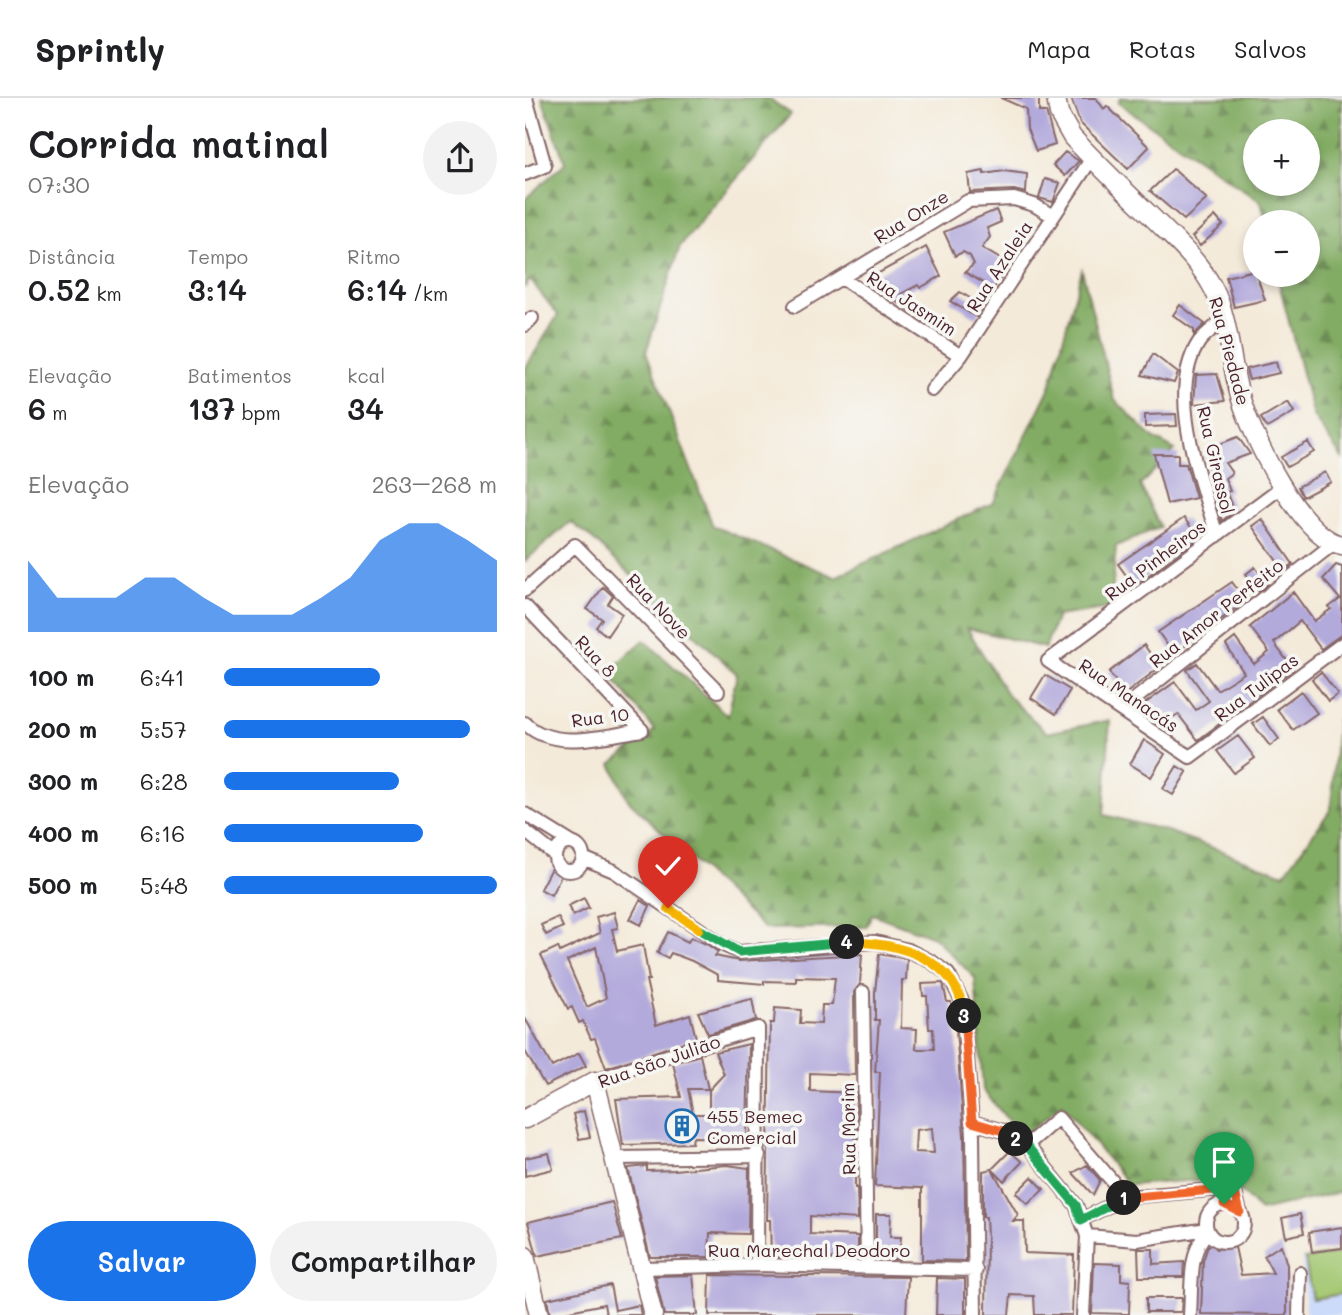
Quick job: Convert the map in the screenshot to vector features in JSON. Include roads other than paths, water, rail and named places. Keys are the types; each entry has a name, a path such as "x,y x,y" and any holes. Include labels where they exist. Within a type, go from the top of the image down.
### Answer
{"street":[{"path":"525,174 545,166 526,98"},
{"name":"Rua Piedade","path":"1056,98 1059,114 1072,137 1196,261 1214,290 1240,398 1283,486 1311,527 1338,545"},
{"name":"Rua Azaleia","path":"932,390 961,356 1092,158"},
{"name":"Rua Onze","path":"795,306 968,201 1014,199 1034,205 1053,216"},
{"name":"Rua Jasmim","path":"843,279 961,356"},
{"name":"Rua Girassol","path":"1216,536 1185,414 1185,391 1199,342 1223,320"},
{"name":"Rua Pinheiros","path":"1048,661 1283,486"},
{"name":"Rua Nove","path":"525,590 575,545 718,691"},
{"name":"Rua Amor Perfeito","path":"1121,710 1338,545"},
{"name":"Rua 8","path":"525,606 642,730"},
{"name":"Rua Tulipas","path":"1190,757 1342,645"},
{"name":"Rua Manacás","path":"1048,661 1190,757"},
{"name":"Rua 10","path":"525,723 552,737 570,740 642,730"},
{"path":"525,814 581,849 583,858 577,869 568,871 557,864 555,855 525,831"},
{"path":"555,855 563,844 572,843"},
{"path":"583,858 614,871 723,945 739,952 875,942 908,950 948,974 963,1003 972,1122 975,1315"},
{"name":"Rua Morim","path":"863,992 867,1266"},
{"name":"Rua São Julião","path":"525,1119 595,1081 758,1028 759,1156"},
{"path":"595,1081 653,1315"},
{"path":"1027,1146 1058,1118 1126,1197"},
{"path":"972,1122 1003,1131 1027,1146 1076,1205 1087,1237 1083,1315"},
{"path":"616,1158 759,1156 757,1265"},
{"path":"1081,1220 1126,1197 1234,1188 1240,1212 1242,1230 1235,1239 1217,1240 1208,1230 1208,1213 1218,1205 1230,1205 1240,1212"},
{"path":"1087,1237 1137,1240 1208,1230"},
{"path":"1190,1315 1193,1270 1199,1240 1208,1230"},
{"path":"525,1256 540,1315"},
{"name":"Rua Marechal Deodoro","path":"642,1268 757,1265 976,1270"},
{"path":"1299,1315 1300,1273"}],"place":[{"name":"455 Bemec Comercial","path":"682,1126"}]}
